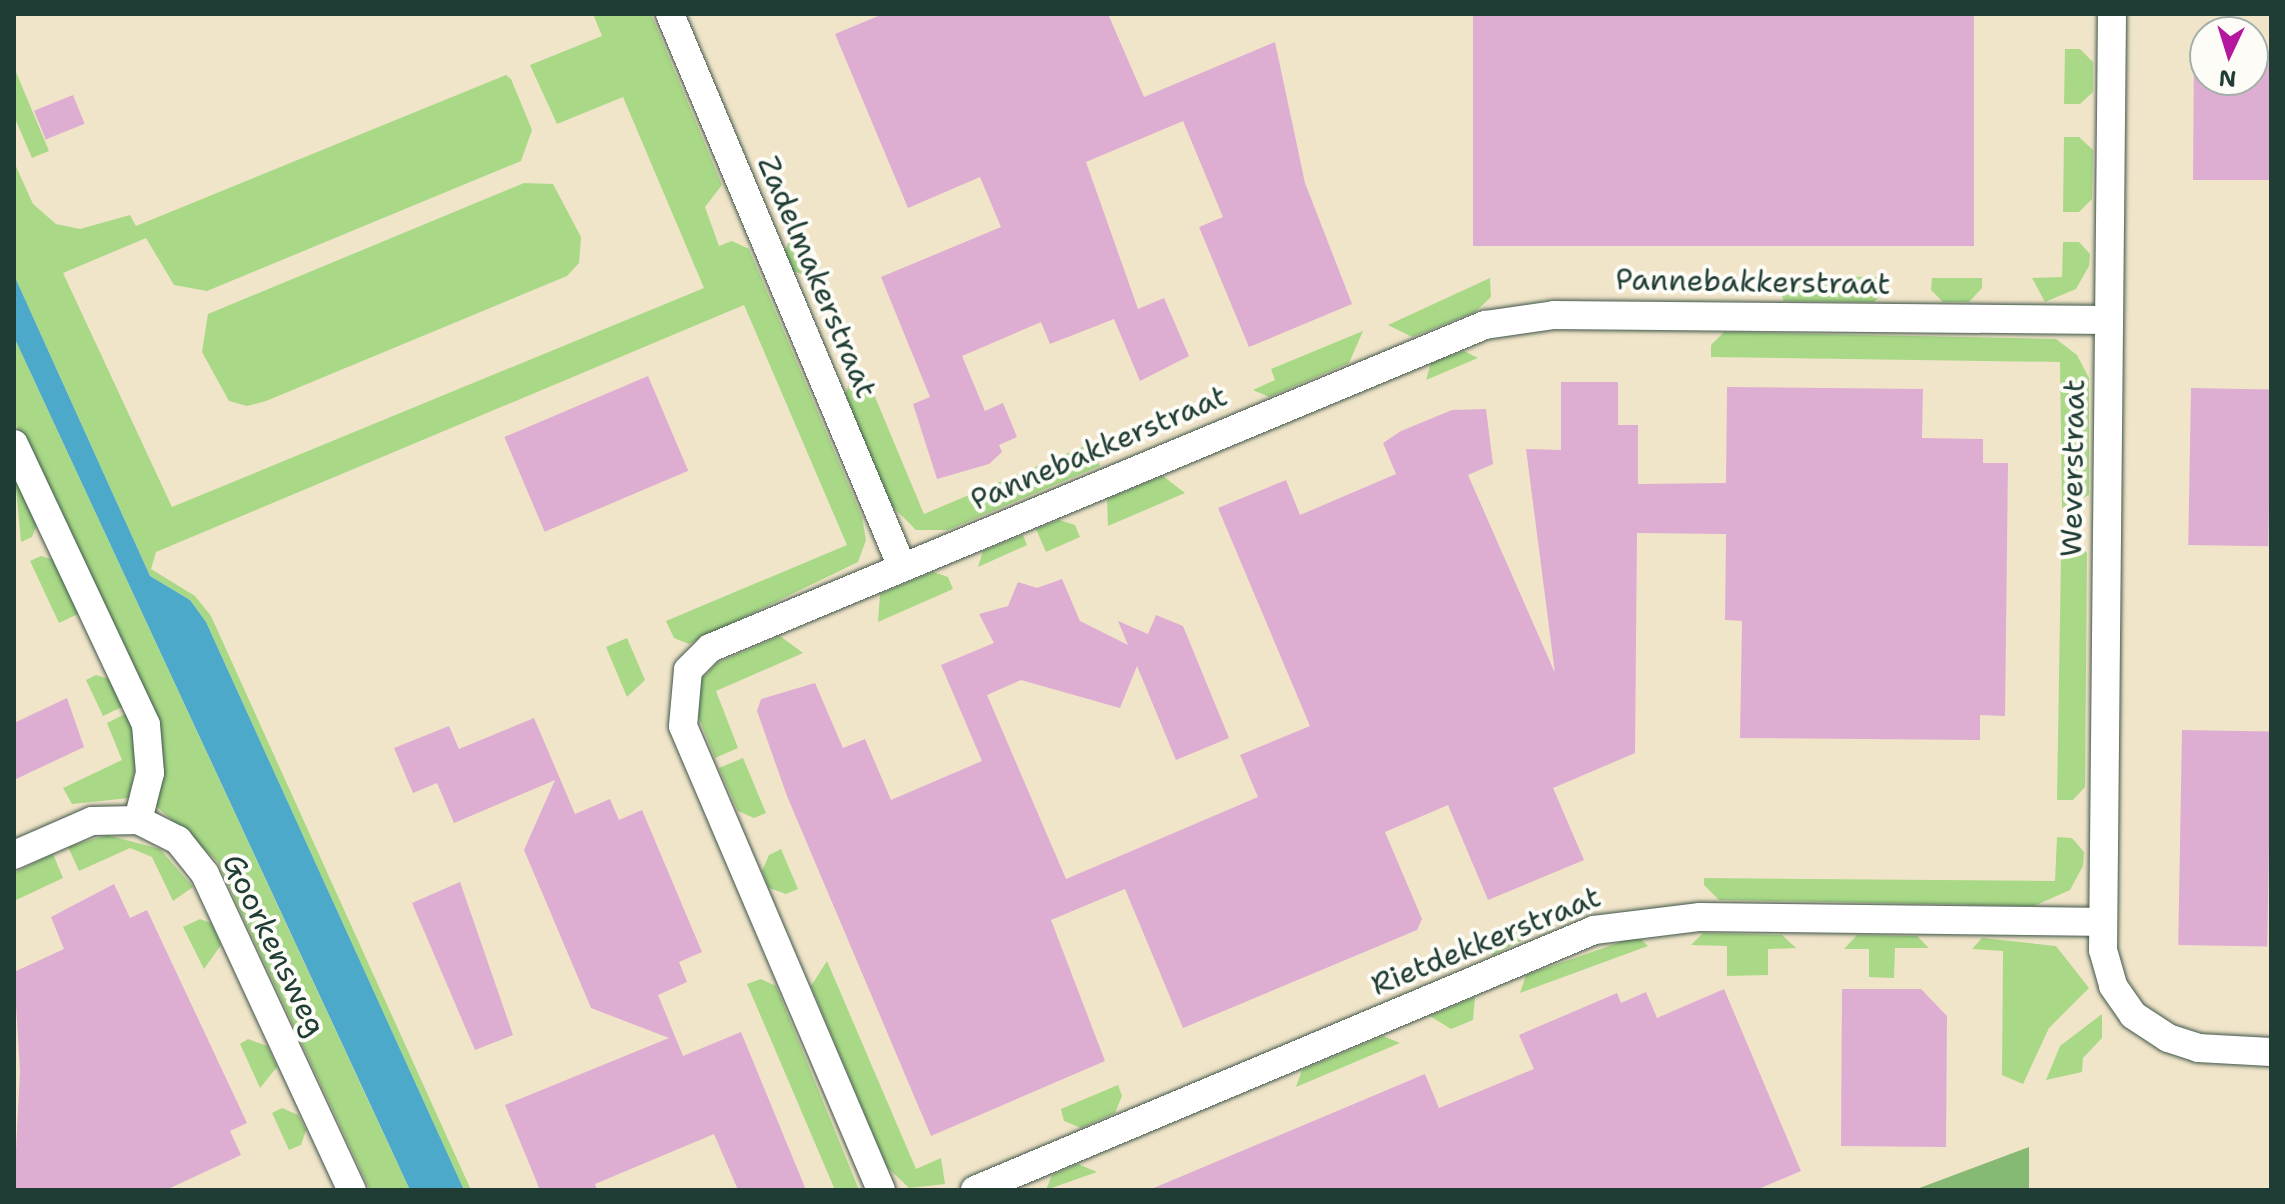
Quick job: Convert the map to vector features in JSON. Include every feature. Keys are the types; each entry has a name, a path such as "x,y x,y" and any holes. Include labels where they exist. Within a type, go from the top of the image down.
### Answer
{"street":[{"name":"Zadelmakerstraat","path":"670,14 902,567"},
{"name":"Weverstraat","path":"2112,14 2102,922 2113,986 2133,1015 2198,1048 2271,1052"},
{"name":"Pannebakkerstraat","path":"881,1190 683,726 682,698 688,670 710,648 1485,325 1554,315 2109,320"},
{"path":"14,444 146,725 150,773 138,820 92,821 14,855"},
{"name":"Goorkensweg","path":"138,820 178,840 205,874 352,1190"},
{"name":"Rietdekkerstraat","path":"975,1190 1594,930 1700,917 2102,922"}],"green space":[{"path":"593,14 651,14 722,185 705,207 719,246 732,241 749,249 862,517 866,540 858,562 689,644 674,638 666,621 847,545 744,305 156,552 151,569 195,596 211,616 471,1190 464,1190 206,622 190,600 150,576 14,275 14,162 33,204 56,224 80,229 130,215 136,226 506,75 511,79 532,130 521,161 207,291 174,285 146,238 63,273 172,507 704,288 623,97 557,124 530,65 602,36"},
{"path":"2065,49 2080,49 2093,62 2093,92 2080,104 2064,104"},
{"path":"14,67 49,151 32,158 14,116"},
{"path":"2064,137 2079,137 2093,150 2092,199 2079,212 2063,212"},
{"path":"524,183 553,184 581,237 579,263 567,276 266,401 247,406 229,401 202,352 208,314"},
{"path":"805,230 821,274 812,278 793,271 785,251 792,234"},
{"path":"2063,242 2079,242 2090,254 2089,266 2076,289 2045,302 2032,278 2062,277"},
{"path":"1772,276 1886,277 1887,289 1874,302 1784,301"},
{"path":"1490,278 1491,297 1475,312 1412,337 1388,325"},
{"path":"1932,278 1982,278 1982,288 1969,302 1943,302 1931,290"},
{"path":"1363,331 1349,363 1269,397 1253,390 1275,380 1271,369"},
{"path":"1724,332 2056,339 2077,355 2089,378 2089,495 2062,508 2060,362 1711,357 1711,345"},
{"path":"14,337 410,1190 370,1190 217,861 156,806 149,712 14,420"},
{"path":"1464,351 1478,358 1426,380 1431,363"},
{"path":"865,373 924,514 1092,443 1100,466 948,530 916,530 890,504 845,394 852,377"},
{"path":"14,467 39,519 32,537 21,542"},
{"path":"1163,476 1185,493 1108,526 1107,499"},
{"path":"1059,520 1075,525 1080,537 1046,552 1036,529"},
{"path":"1023,535 1027,545 978,567 983,551"},
{"path":"2076,542 2087,553 2085,787 2073,800 2057,800 2061,556"},
{"path":"41,556 60,562 82,612 59,623 30,561"},
{"path":"933,572 948,577 953,589 878,622 880,594"},
{"path":"780,636 803,653 716,691 738,748 715,758 696,711 701,680 717,663"},
{"path":"627,638 645,680 627,697 606,647"},
{"path":"96,675 115,681 126,705 103,716 86,680"},
{"path":"129,712 140,743 129,798 72,804 63,788 122,760 107,723"},
{"path":"743,758 766,813 754,818 738,811 719,768"},
{"path":"107,835 160,849 193,887 173,901 152,857 130,848 79,871 68,847"},
{"path":"2057,837 2072,838 2084,852 2083,866 2070,890 2034,906 1719,900 1704,885 1704,878 2055,881"},
{"path":"781,849 798,889 786,894 769,888 762,871 769,855"},
{"path":"53,854 63,878 14,901 14,873"},
{"path":"200,919 211,923 221,945 204,969 183,927"},
{"path":"1527,925 1521,941 1493,955 1478,946"},
{"path":"1703,933 1782,935 1796,948 1768,949 1768,975 1727,976 1727,946 1691,945"},
{"path":"1857,935 1917,936 1929,948 1895,948 1894,978 1869,977 1869,949 1844,949"},
{"path":"1638,936 1648,946 1520,993 1526,975"},
{"path":"1982,938 2056,946 2089,988 2049,1028 2023,1084 2002,1075 2003,951 1972,949"},
{"path":"827,961 916,1169 941,1158 945,1184 909,1188 887,1167 811,986"},
{"path":"761,979 776,986 859,1190 835,1190 747,984"},
{"path":"1475,997 1473,1020 1451,1029 1430,1016"},
{"path":"2102,1014 2102,1038 2083,1058 2082,1072 2046,1080 2060,1046"},
{"path":"1383,1036 1400,1043 1296,1087 1302,1070"},
{"path":"248,1039 267,1046 277,1067 260,1088 240,1044"},
{"path":"1118,1085 1122,1096 1115,1113 1081,1128 1064,1121 1061,1109"},
{"path":"282,1108 298,1115 306,1130 301,1145 289,1150 272,1113"},
{"path":"2029,1147 2029,1190 1914,1190"},
{"path":"1078,1164 1097,1172 1046,1190 1052,1175"}],"water":[{"path":"14,275 150,576 190,600 206,622 464,1190 410,1190 14,337"}],"building":[{"path":"883,14 1108,14 1144,97 1275,42 1305,183 1352,304 1249,347 1199,227 1223,217 1183,121 1086,162 1138,309 1164,298 1189,356 1140,381 1114,319 1050,344 1041,322 962,356 985,411 1003,403 1017,437 999,445 1002,452 989,464 937,479 913,404 930,397 881,277 1001,227 980,177 908,208 835,34"},
{"path":"1473,14 1974,14 1974,246 1473,246"},
{"path":"2271,51 2271,180 2193,180 2194,96 2269,96"},
{"path":"73,95 85,124 46,139 34,111"},
{"path":"648,376 688,471 545,532 504,437"},
{"path":"1561,382 1618,382 1618,425 1638,425 1638,484 1726,483 1727,387 1923,389 1922,438 1983,439 1983,463 2008,463 2005,716 1980,715 1980,740 1740,738 1742,621 1725,620 1726,534 1637,533 1635,753 1553,788 1584,860 1488,900 1448,805 1385,832 1422,919 1417,930 1183,1028 1125,889 1051,920 1105,1061 931,1136 787,796 757,711 761,699 815,683 843,748 865,739 891,800 982,761 941,665 994,643 979,614 1008,606 1018,582 1037,588 1062,579 1080,621 1128,645 1118,621 1148,634 1156,615 1183,626 1229,738 1176,760 1137,666 1120,708 1021,680 987,695 1066,879 1258,797 1240,755 1310,726 1218,508 1286,480 1300,515 1396,474 1383,443 1401,431 1452,410 1486,409 1493,464 1468,475 1555,673 1526,449 1561,450"},
{"path":"2191,388 2271,389 2268,546 2188,545"},
{"path":"67,698 84,747 14,780 14,723"},
{"path":"534,718 575,814 610,799 619,820 642,810 702,952 679,962 687,982 658,995 683,1056 741,1032 806,1190 738,1190 714,1134 595,1184 597,1190 540,1190 505,1105 669,1038 591,1008 524,850 555,780 454,823 437,783 413,793 394,748 449,726 459,749"},
{"path":"2182,730 2271,732 2267,947 2178,945"},
{"path":"460,882 513,1035 475,1050 412,903"},
{"path":"114,884 130,918 147,910 247,1123 230,1131 241,1155 166,1190 14,1190 20,1071 14,972 64,949 51,917"},
{"path":"1724,989 1801,1171 1756,1190 1149,1190 1425,1074 1439,1108 1534,1069 1519,1035 1617,993 1621,1003 1646,992 1657,1018"},
{"path":"1842,989 1921,989 1947,1016 1946,1147 1841,1146"}]}
